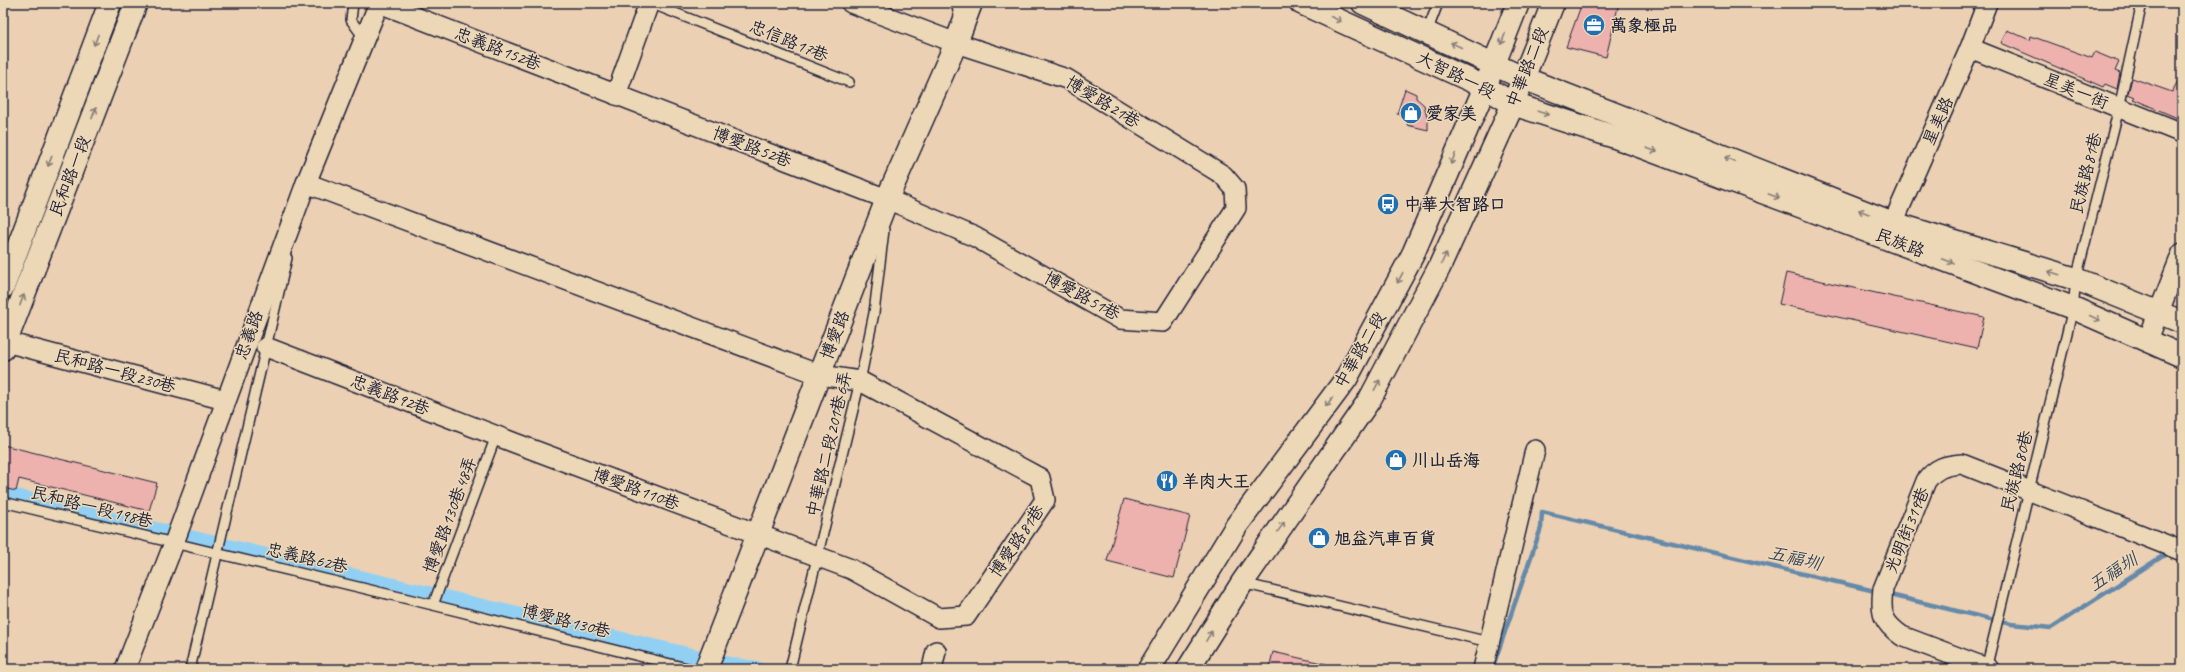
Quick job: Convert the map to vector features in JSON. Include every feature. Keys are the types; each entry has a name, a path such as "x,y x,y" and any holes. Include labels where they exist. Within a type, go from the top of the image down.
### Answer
{"street":[{"name":"民和路一段","path":"3,287 110,3"},
{"name":"民和路一段","path":"4,345 136,3"},
{"name":"忠義路","path":"124,669 174,543 225,400 306,183 379,3"},
{"name":"忠義路152巷","path":"379,3 616,95"},
{"path":"616,95 649,3"},
{"name":"博愛路21巷","path":"851,3 959,36 1067,79 1223,175 1236,189"},
{"name":"博愛路","path":"706,669 887,199 959,36 971,3"},
{"name":"大智路一段","path":"1301,3 1485,87 1513,104 1618,127"},
{"name":"大智路一段","path":"1363,3 1494,63 1618,127"},
{"name":"中華路二段","path":"1149,669 1237,525 1346,379 1412,254 1485,87 1518,3"},
{"name":"中華路二段","path":"1188,669 1242,583 1370,399 1439,268 1513,104 1553,3"},
{"name":"星美路","path":"1891,231 1970,48 1987,3"},
{"name":"星美一街","path":"1970,48 2182,133"},
{"name":"博愛路52巷","path":"616,95 887,199"},
{"name":"民族路","path":"1618,127 1891,231 2182,356"},
{"name":"博愛路81巷","path":"306,183 820,375 860,381 1040,478 1045,500 966,616 939,618 851,569 758,534"},
{"name":"博愛路51巷","path":"887,199 975,237 1120,319 1163,322 1236,208 1236,189"},
{"name":"民族路","path":"1891,231 2076,279 2182,322"},
{"path":"2147,342 2182,254"},
{"name":"民和路一段230巷","path":"4,345 225,400"},
{"name":"忠義路92巷","path":"266,347 515,443"},
{"name":"博愛路110巷","path":"515,443 758,534"},
{"path":"1483,669 1535,450"},
{"name":"光明街319巷","path":"1987,669 1902,636 1892,629 1884,620 1881,606 1883,595 1926,481 1940,467 1962,464 2175,548"}],"lane":[{"path":"353,3 351,20 364,38"},
{"name":"忠信路17巷","path":"649,3 849,82"},
{"path":"956,3 959,36"},
{"path":"1427,32 1438,3"},
{"name":"民族路81巷","path":"2076,279 2119,108 2142,3"},
{"path":"190,669 306,183"},
{"name":"中華路二段201巷6弄","path":"790,669 819,557 860,381 874,313 887,199"},
{"name":"民族路80巷","path":"1987,669 2073,308 2076,279"},
{"name":"博愛路130巷48弄","path":"433,605 496,436"},
{"name":"民和路一段198巷","path":"3,502 174,543"},
{"name":"忠義路62巷","path":"174,543 433,605"},
{"path":"1242,583 1489,642"},
{"name":"博愛路130巷","path":"433,605 691,669"}],"building":[{"name":"萬象極品","path":"1582,3 1619,3 1606,57 1566,47"},
{"path":"2007,30 2030,40 2031,36 2092,58 2095,52 2119,62 2115,71 2120,73 2117,89 2105,84 2103,87 2001,43"},
{"path":"2182,73 2182,120 2133,99 2135,97 2128,94 2132,78 2172,92"},
{"path":"1405,89 1416,94 1416,98 1424,105 1428,120 1428,130 1407,125 1410,117 1397,114"},
{"path":"1786,273 1984,317 1977,348 1779,304"},
{"path":"3,445 157,483 149,511 19,479 16,491 3,488"},
{"path":"1124,499 1190,516 1174,578 1107,561"},
{"path":"1273,652 1326,664 1325,669 1269,669"}],"waterway":[{"path":"3,494 734,666 757,669"},
{"name":"五福圳","path":"1492,669 1541,528 1542,512 1879,592"},
{"name":"五福圳","path":"1886,594 2011,624 2051,628 2169,552"}],"place":[{"name":"萬象極品","path":"1594,25"},
{"name":"愛家美","path":"1411,113"},
{"name":"中華大智路口","path":"1388,204"},
{"name":"川山岳海","path":"1396,460"},
{"name":"羊肉大王","path":"1167,481"},
{"name":"旭益汽車百貨","path":"1319,538"}]}
